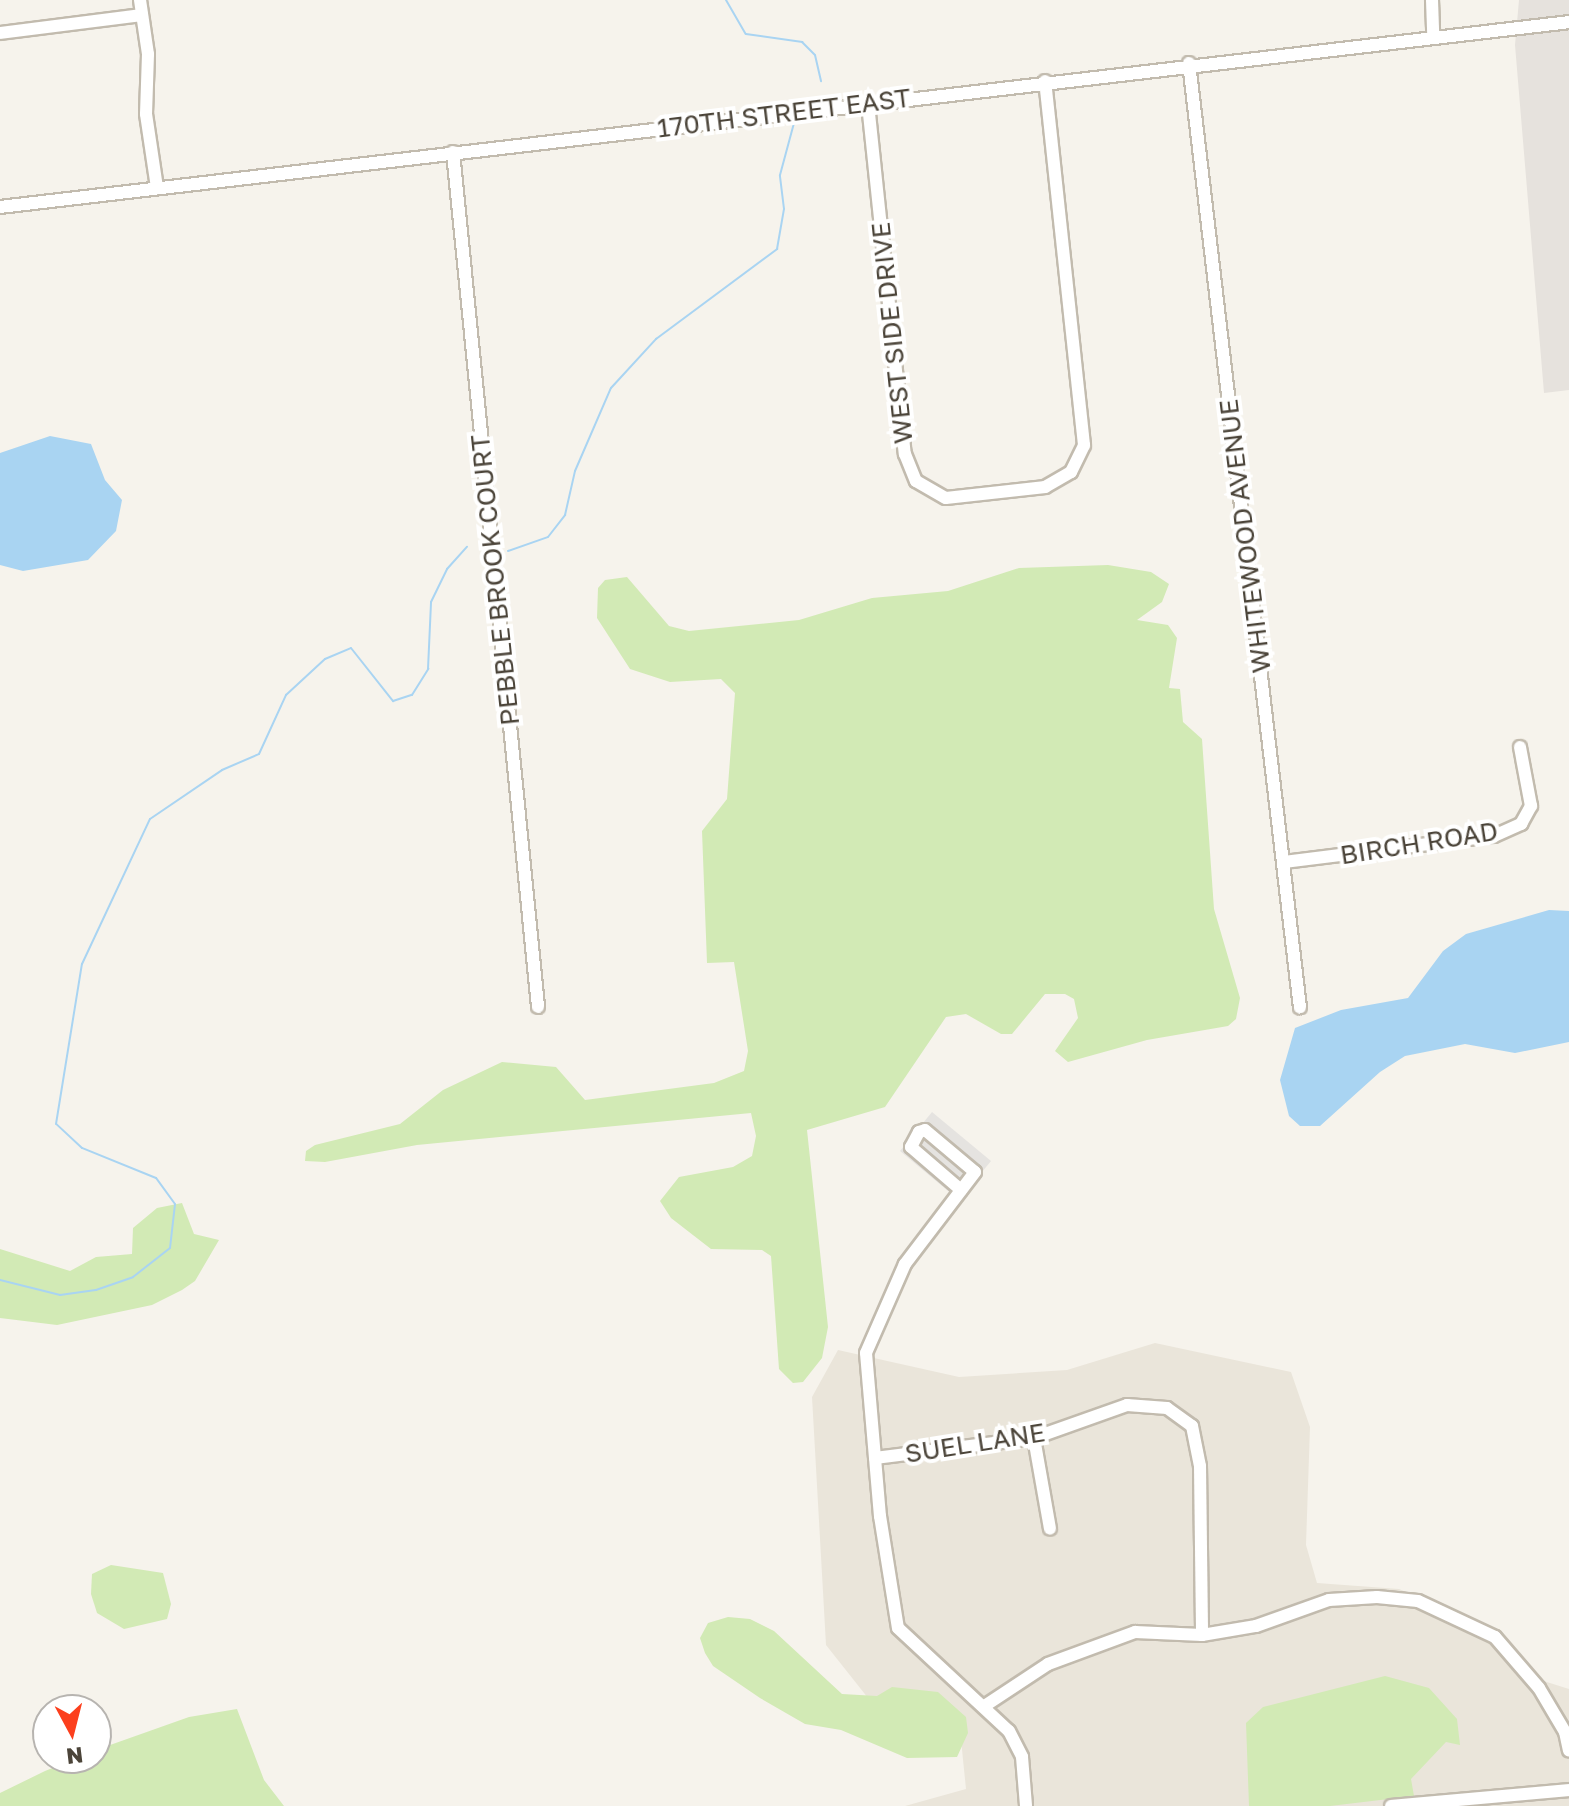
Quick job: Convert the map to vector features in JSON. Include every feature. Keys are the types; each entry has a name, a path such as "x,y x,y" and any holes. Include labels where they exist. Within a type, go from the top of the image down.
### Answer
{"street":[{"path":"140,0 148,54 146,114 157,188"},
{"path":"1432,0 1433,37"},
{"path":"0,33 142,15"},
{"name":"170TH STREET EAST","path":"0,207 1189,63 1569,22"},
{"name":"WHITEWOOD AVENUE","path":"1189,63 1300,1008"},
{"name":"WEST SIDE DRIVE","path":"868,104 905,454 916,481 946,498 1045,487 1071,472 1084,445 1045,81"},
{"name":"PEBBLE BROOK COURT","path":"453,152 538,1007"},
{"name":"BIRCH ROAD","path":"1284,862 1494,836 1521,824 1531,806 1530,779 1520,747"},
{"path":"961,1190 911,1147 919,1132 925,1130 975,1172 892,1286 866,1353 875,1458 898,1628 986,1705 1009,1731 1022,1757 1026,1806"},
{"name":"SUEL LANE","path":"875,1458 1034,1438 1127,1405 1167,1408 1192,1426 1200,1466 1202,1635"},
{"path":"1034,1438 1050,1529"},
{"path":"986,1705 1048,1664 1135,1632 1202,1635 1256,1626 1329,1600 1377,1597 1418,1601 1495,1637 1539,1688 1565,1732 1569,1751"},
{"path":"1391,1806 1569,1790"}],"shaded area":[{"path":"1519,0 1569,0 1569,390 1544,393 1515,45"},
{"path":"932,1112 991,1161 959,1200 900,1151"},
{"path":"1155,1343 1291,1372 1310,1427 1306,1545 1317,1583 1399,1589 1488,1626 1534,1678 1569,1689 1569,1806 905,1806 966,1789 959,1720 868,1698 826,1645 812,1397 838,1350 959,1377 1067,1370"}],"green space":[{"path":"1108,565 1151,572 1169,584 1162,602 1137,620 1168,625 1177,638 1169,688 1180,689 1183,722 1202,739 1214,909 1240,998 1236,1019 1228,1026 1147,1040 1068,1062 1055,1051 1078,1018 1074,999 1065,994 1045,994 1012,1034 1001,1034 966,1014 946,1017 885,1107 807,1130 828,1327 822,1358 803,1382 793,1383 779,1369 771,1256 762,1250 711,1249 671,1218 660,1201 679,1177 733,1167 752,1156 756,1136 751,1113 417,1145 325,1162 305,1161 306,1151 315,1145 400,1124 443,1090 502,1062 556,1067 585,1100 714,1083 744,1071 748,1051 734,962 707,963 702,831 727,799 735,693 721,679 670,682 630,669 597,618 598,588 605,580 627,577 669,626 689,631 799,620 872,598 948,591 1019,568"},
{"path":"182,1203 194,1234 219,1240 195,1281 182,1290 152,1305 57,1325 0,1318 0,1249 70,1271 96,1257 132,1254 133,1228 157,1208"},
{"path":"111,1565 163,1573 171,1604 167,1619 124,1629 97,1613 91,1594 92,1574"},
{"path":"728,1617 750,1619 774,1631 842,1694 877,1696 892,1687 938,1692 966,1717 968,1733 957,1757 907,1758 841,1730 805,1724 760,1698 713,1666 705,1653 700,1638 708,1623"},
{"path":"1385,1676 1429,1688 1457,1719 1460,1745 1446,1742 1411,1779 1414,1796 1330,1806 1249,1806 1246,1723 1263,1707"},
{"path":"237,1709 264,1780 284,1806 0,1806 0,1793 39,1774 112,1774 112,1744 189,1717"}],"water":[{"path":"50,436 91,444 105,480 122,500 116,531 88,560 23,571 0,565 0,453"},
{"path":"1549,910 1569,911 1569,1042 1515,1053 1465,1044 1405,1056 1380,1072 1320,1126 1300,1126 1289,1116 1280,1080 1295,1028 1341,1010 1408,998 1443,951 1466,934"}],"waterway":[{"path":"726,0 746,34 802,42 815,55 821,81"},
{"path":"508,551 548,537 565,515 575,471 611,388 656,339 777,249 784,209 780,175 794,123"},
{"path":"0,1280 60,1295 96,1290 133,1277 170,1248 175,1204 156,1178 82,1148 56,1124 82,964 150,819 222,770 259,754 286,695 325,659 351,648 393,701 412,695 428,669 431,602 447,569 467,547"}]}
